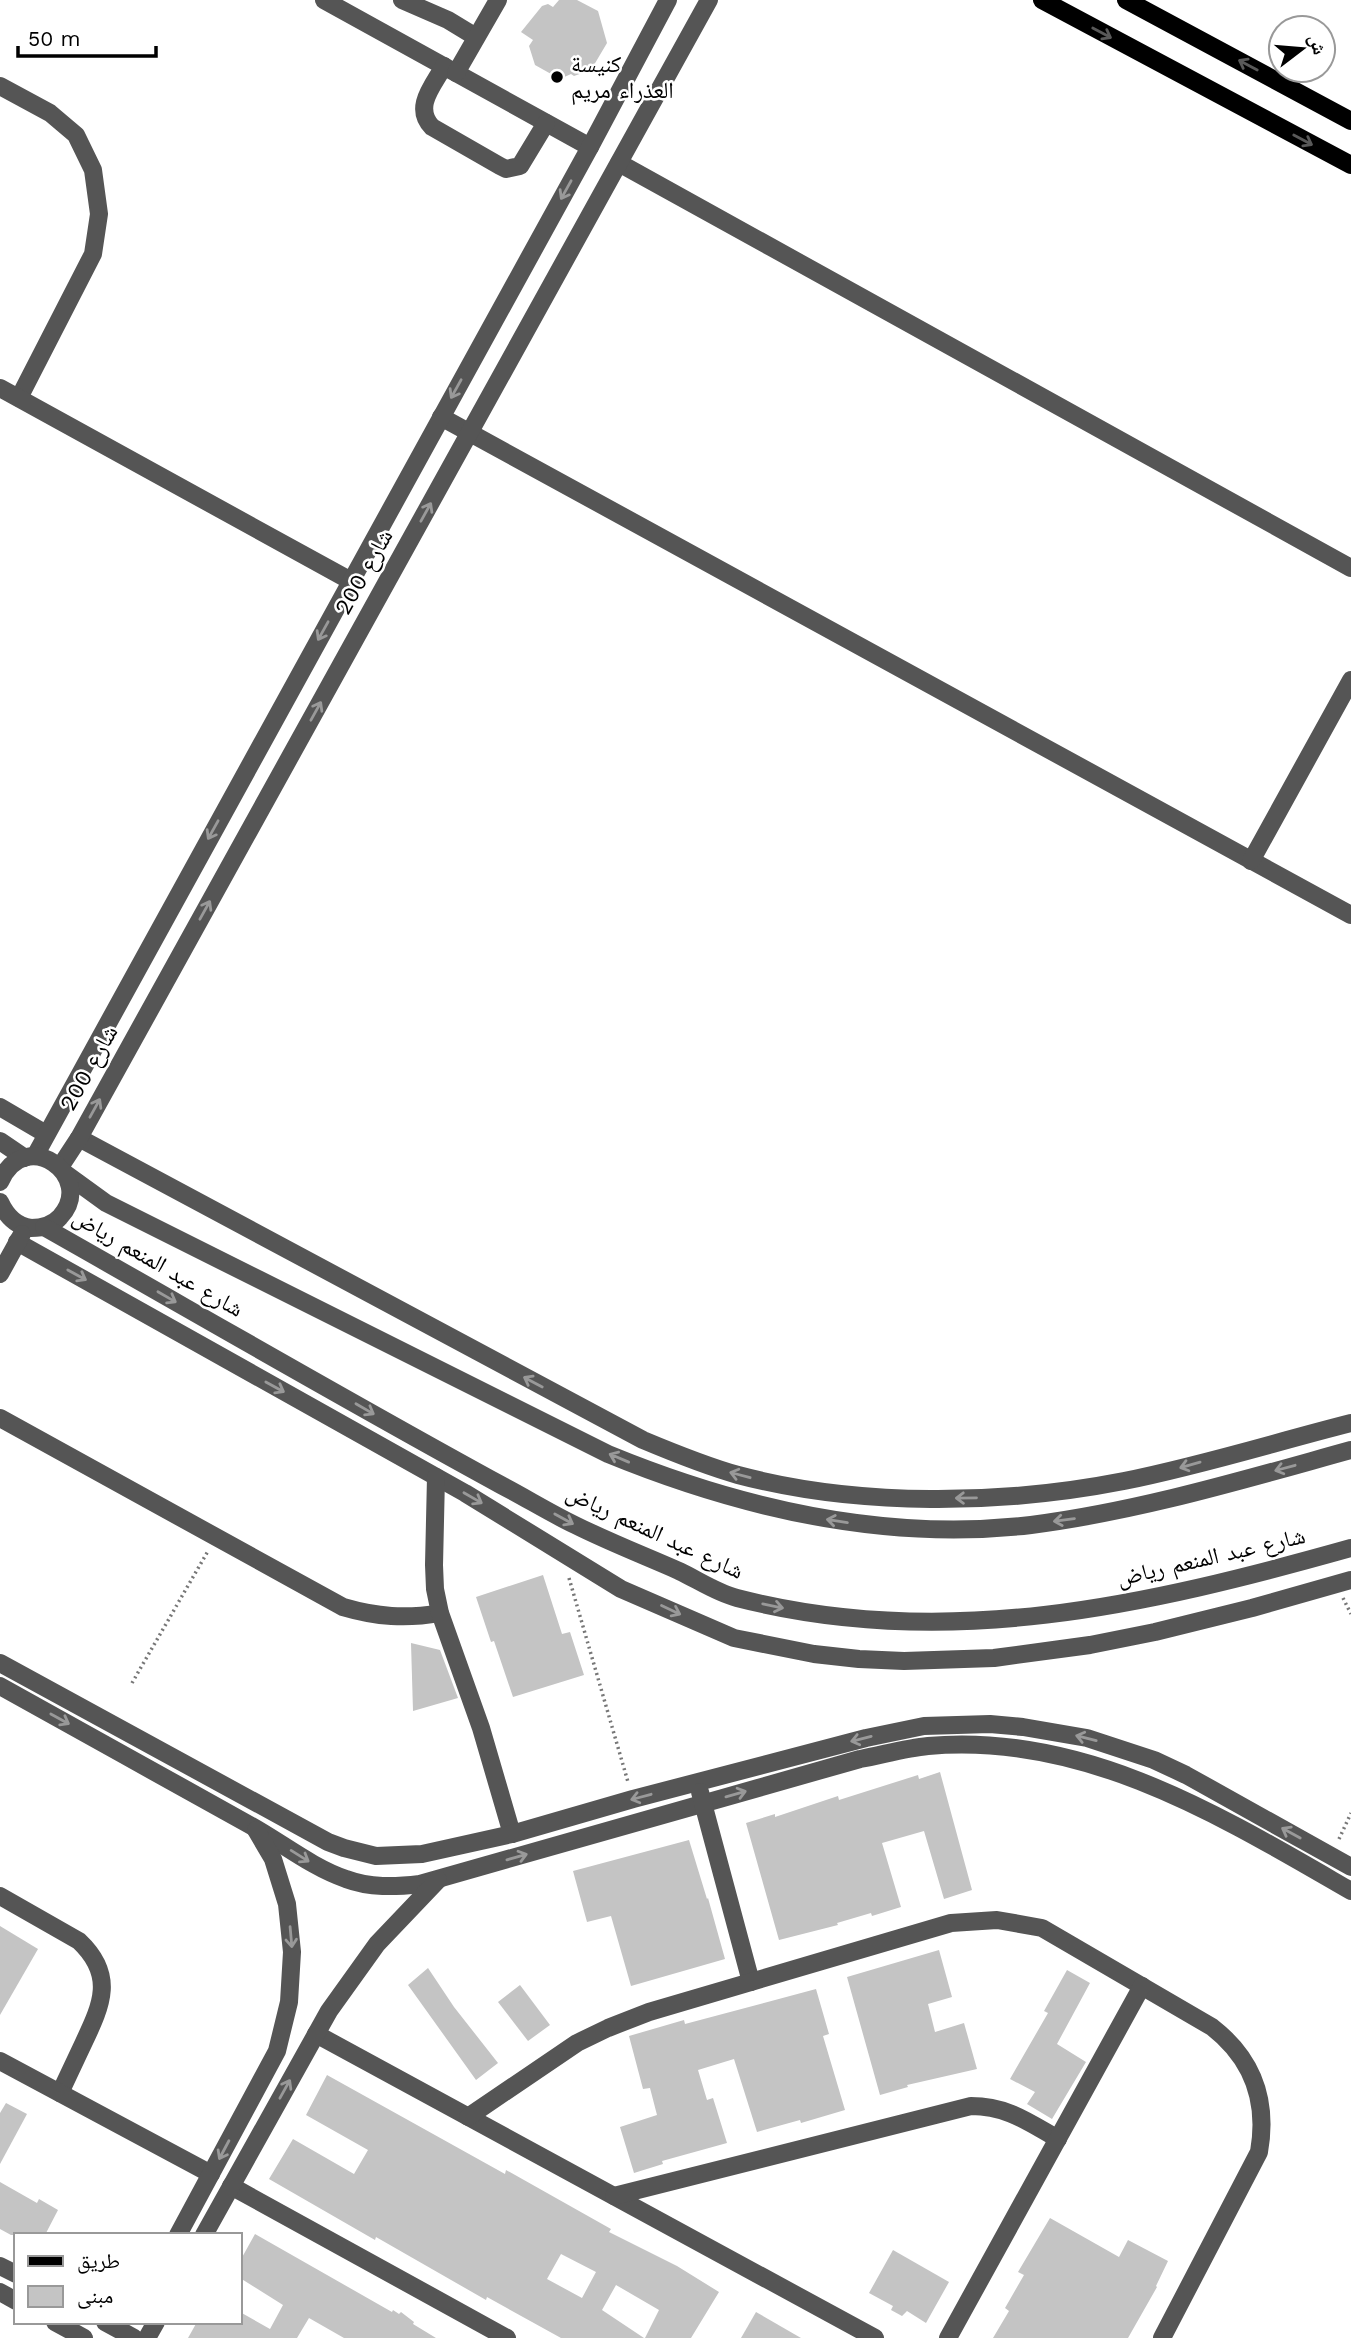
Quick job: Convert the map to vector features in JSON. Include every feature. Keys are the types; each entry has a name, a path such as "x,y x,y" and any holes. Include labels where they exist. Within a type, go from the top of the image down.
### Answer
{"main road":[{"path":"1042,0 1351,165"},
{"path":"1126,0 1351,121"}],"street":[{"path":"324,0 590,147"},
{"path":"402,0 448,20 476,37"},
{"path":"498,0 476,37 425,99 424,115 432,127 506,169 520,166 546,123"},
{"name":"شارع 200","path":"0,1182 9,1167 30,1157 46,1134 590,147 668,0"},
{"name":"شارع 200","path":"63,1171 709,0"},
{"path":"0,86 50,113 76,135 93,170 99,215 93,254 19,398"},
{"path":"619,163 1351,568"},
{"path":"0,388 351,581"},
{"path":"441,417 1351,915"},
{"path":"1251,861 1351,680"},
{"path":"0,1107 46,1134"},
{"path":"79,1138 643,1440 706,1465 769,1482 879,1496 928,1498 1026,1495 1124,1481 1351,1423"},
{"path":"0,1141 30,1157"},
{"name":"شارع عبد المنعم رياض","path":"30,1157 44,1157 106,1203 608,1454 724,1497 783,1512 906,1528 1029,1525 1150,1503 1351,1450"},
{"path":"0,1274 21,1234 44,1227 60,1218 69,1202 70,1192 63,1171"},
{"path":"3,1217 21,1234 436,1477 621,1589 734,1638 814,1654 904,1661 994,1658 1090,1645 1203,1621 1351,1580"},
{"name":"شارع عبد المنعم رياض","path":"44,1227 576,1526 732,1597 786,1609 855,1618 953,1623 1008,1620 1118,1604 1266,1571 1351,1548"},
{"path":"0,1418 343,1607 391,1617 440,1613"},
{"path":"436,1477 434,1565 440,1613 469,1691 512,1834"},
{"path":"0,1663 328,1842 376,1856 422,1854 512,1834 633,1799 866,1738 924,1726 990,1724 1087,1738 1154,1760 1186,1774 1351,1867"},
{"path":"0,1686 255,1827 316,1865 348,1880 383,1886 438,1880 860,1759 927,1746 994,1746 1093,1764 1156,1786 1278,1848 1351,1891"},
{"path":"697,1782 751,1982"},
{"path":"255,1827 264,1808"},
{"path":"179,2233 277,2052 289,2002 292,1952 287,1904 274,1859 255,1827"},
{"path":"205,2233 316,2034 352,1976 377,1944 438,1880"},
{"path":"0,1896 79,1941 88,1950 100,1972 100,2004 60,2093"},
{"path":"468,2117 577,2043 649,2012 928,1928 974,1920 997,1920 1041,1928 1212,2027 1235,2047 1244,2059 1257,2087 1262,2120 1259,2152 1162,2338"},
{"path":"948,2338 1142,1986"},
{"path":"316,2034 875,2338"},
{"path":"0,2061 211,2174"},
{"path":"614,2196 971,2106 986,2106 1012,2113 1058,2139"},
{"path":"231,2186 508,2338"},
{"path":"59,2324 84,2338"},
{"path":"111,2324 130,2331"}],"path":[{"path":"132,1683 215,1538"},
{"path":"562,1552 633,1799"},
{"path":"1331,1856 1351,1812"}],"building":[{"path":"559,0 577,0 598,11 607,43 591,70 560,79 535,65 529,46 533,40 521,32 542,6 548,4 553,7"},
{"path":"543,1575 562,1634 570,1632 584,1675 513,1697 476,1597"},
{"path":"411,1643 440,1650 458,1698 413,1711"},
{"path":"940,1772 972,1890 944,1899 924,1831 882,1843 901,1907 779,1940 746,1823 775,1814 775,1817 838,1796 839,1800 918,1775 919,1779"},
{"path":"689,1840 725,1959 631,1986 611,1916 587,1922 573,1871"},
{"path":"0,1926 38,1949 0,2015"},
{"path":"939,1950 952,1997 928,2004 935,2032 964,2023 977,2069 907,2085 908,2087 880,2095 847,1977"},
{"path":"428,1968 454,2007 498,2063 476,2080 408,1985"},
{"path":"1067,1970 1090,1983 1057,2044 1086,2062 1052,2119 1027,2104 1035,2092 1010,2079 1048,2013 1044,2011"},
{"path":"520,1985 550,2025 528,2041 498,2002"},
{"path":"816,1989 829,2034 823,2036 845,2110 757,2132 734,2059 698,2070 707,2100 713,2098 727,2143 662,2161 663,2164 634,2173 620,2127 657,2115 650,2088 643,2089 629,2036 684,2020 685,2024"},
{"path":"327,2075 505,2174 506,2170 611,2229 609,2232 677,2266 719,2292 691,2338 645,2338 659,2310 616,2285 602,2310 644,2338 561,2338 487,2297 486,2300 376,2237 375,2240 269,2179 293,2139 354,2174 368,2150 306,2115","holes":["561,2254 596,2272 582,2298 547,2279"]},
{"path":"6,2103 27,2114 0,2164 0,2113"},
{"path":"0,2182 37,2203 39,2199 58,2210 46,2233 11,2235 0,2229"},
{"path":"1050,2218 1119,2257 1128,2240 1168,2261 1157,2287 1128,2338 993,2338 1009,2311 1005,2308 1024,2275 1018,2272"},
{"path":"255,2234 392,2312 401,2312 414,2322 413,2324 436,2338 344,2338 309,2318 297,2338 188,2338 196,2324 242,2324 242,2313 270,2329 283,2305 242,2279 242,2257"},
{"path":"893,2250 949,2282 926,2323 907,2311 902,2316 891,2310 893,2306 869,2293"},
{"path":"756,2312 801,2338 741,2338"}],"place":[{"name":"كنيسة العذراء مريم","path":"557,77"}]}
